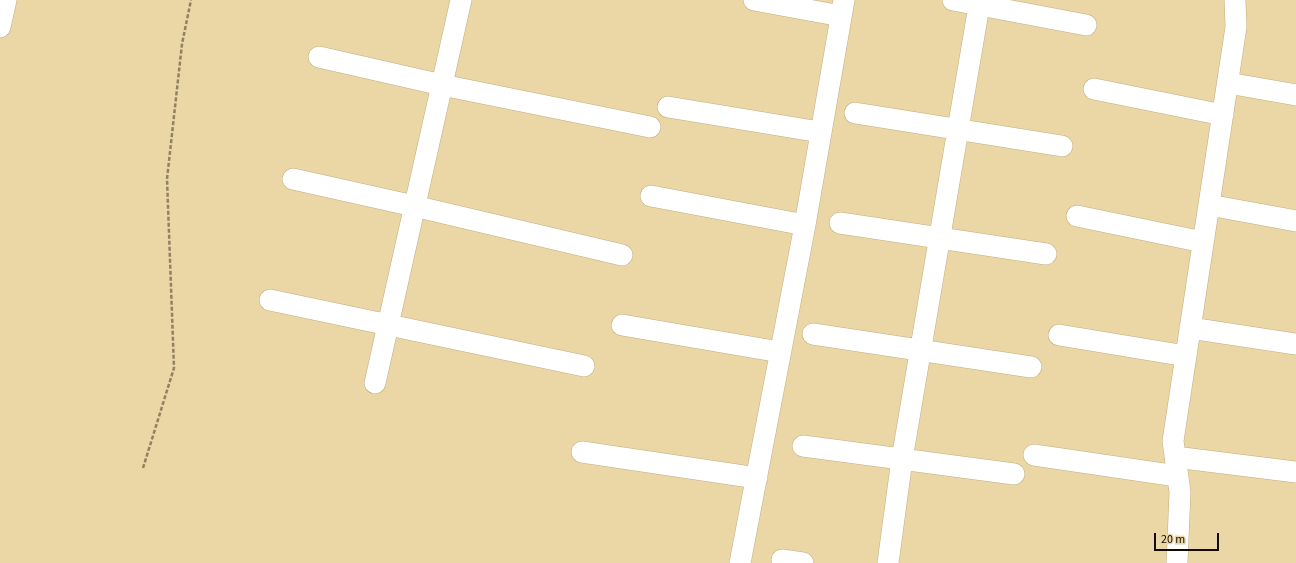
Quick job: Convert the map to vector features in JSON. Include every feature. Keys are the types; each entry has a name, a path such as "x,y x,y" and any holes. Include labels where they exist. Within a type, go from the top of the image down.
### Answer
{"street":[{"path":"0,27 6,0"},
{"path":"375,383 461,0"},
{"path":"740,563 805,225 842,8 754,0"},
{"path":"953,0 979,2 1086,26"},
{"path":"1177,563 1180,492 1172,441 1228,83 1236,27 1236,0"},
{"path":"888,563 902,459 979,2"},
{"path":"319,57 442,85 650,127"},
{"path":"1228,83 1296,95"},
{"path":"1094,89 1223,115"},
{"path":"668,107 820,132"},
{"path":"855,113 1062,146"},
{"path":"293,180 414,206 622,255"},
{"path":"651,196 805,225"},
{"path":"1209,205 1296,221"},
{"path":"1077,216 1203,242"},
{"path":"840,223 1046,254"},
{"path":"270,300 584,366"},
{"path":"622,325 780,352"},
{"path":"1190,328 1296,344"},
{"path":"813,334 1031,367"},
{"path":"1059,335 1186,356"},
{"path":"803,446 1014,474"},
{"path":"582,452 757,478"},
{"path":"1034,455 1176,467 1296,472"},
{"path":"782,560 803,563"}],"path":[{"path":"143,468 174,368 167,179 182,44 191,0"}]}
